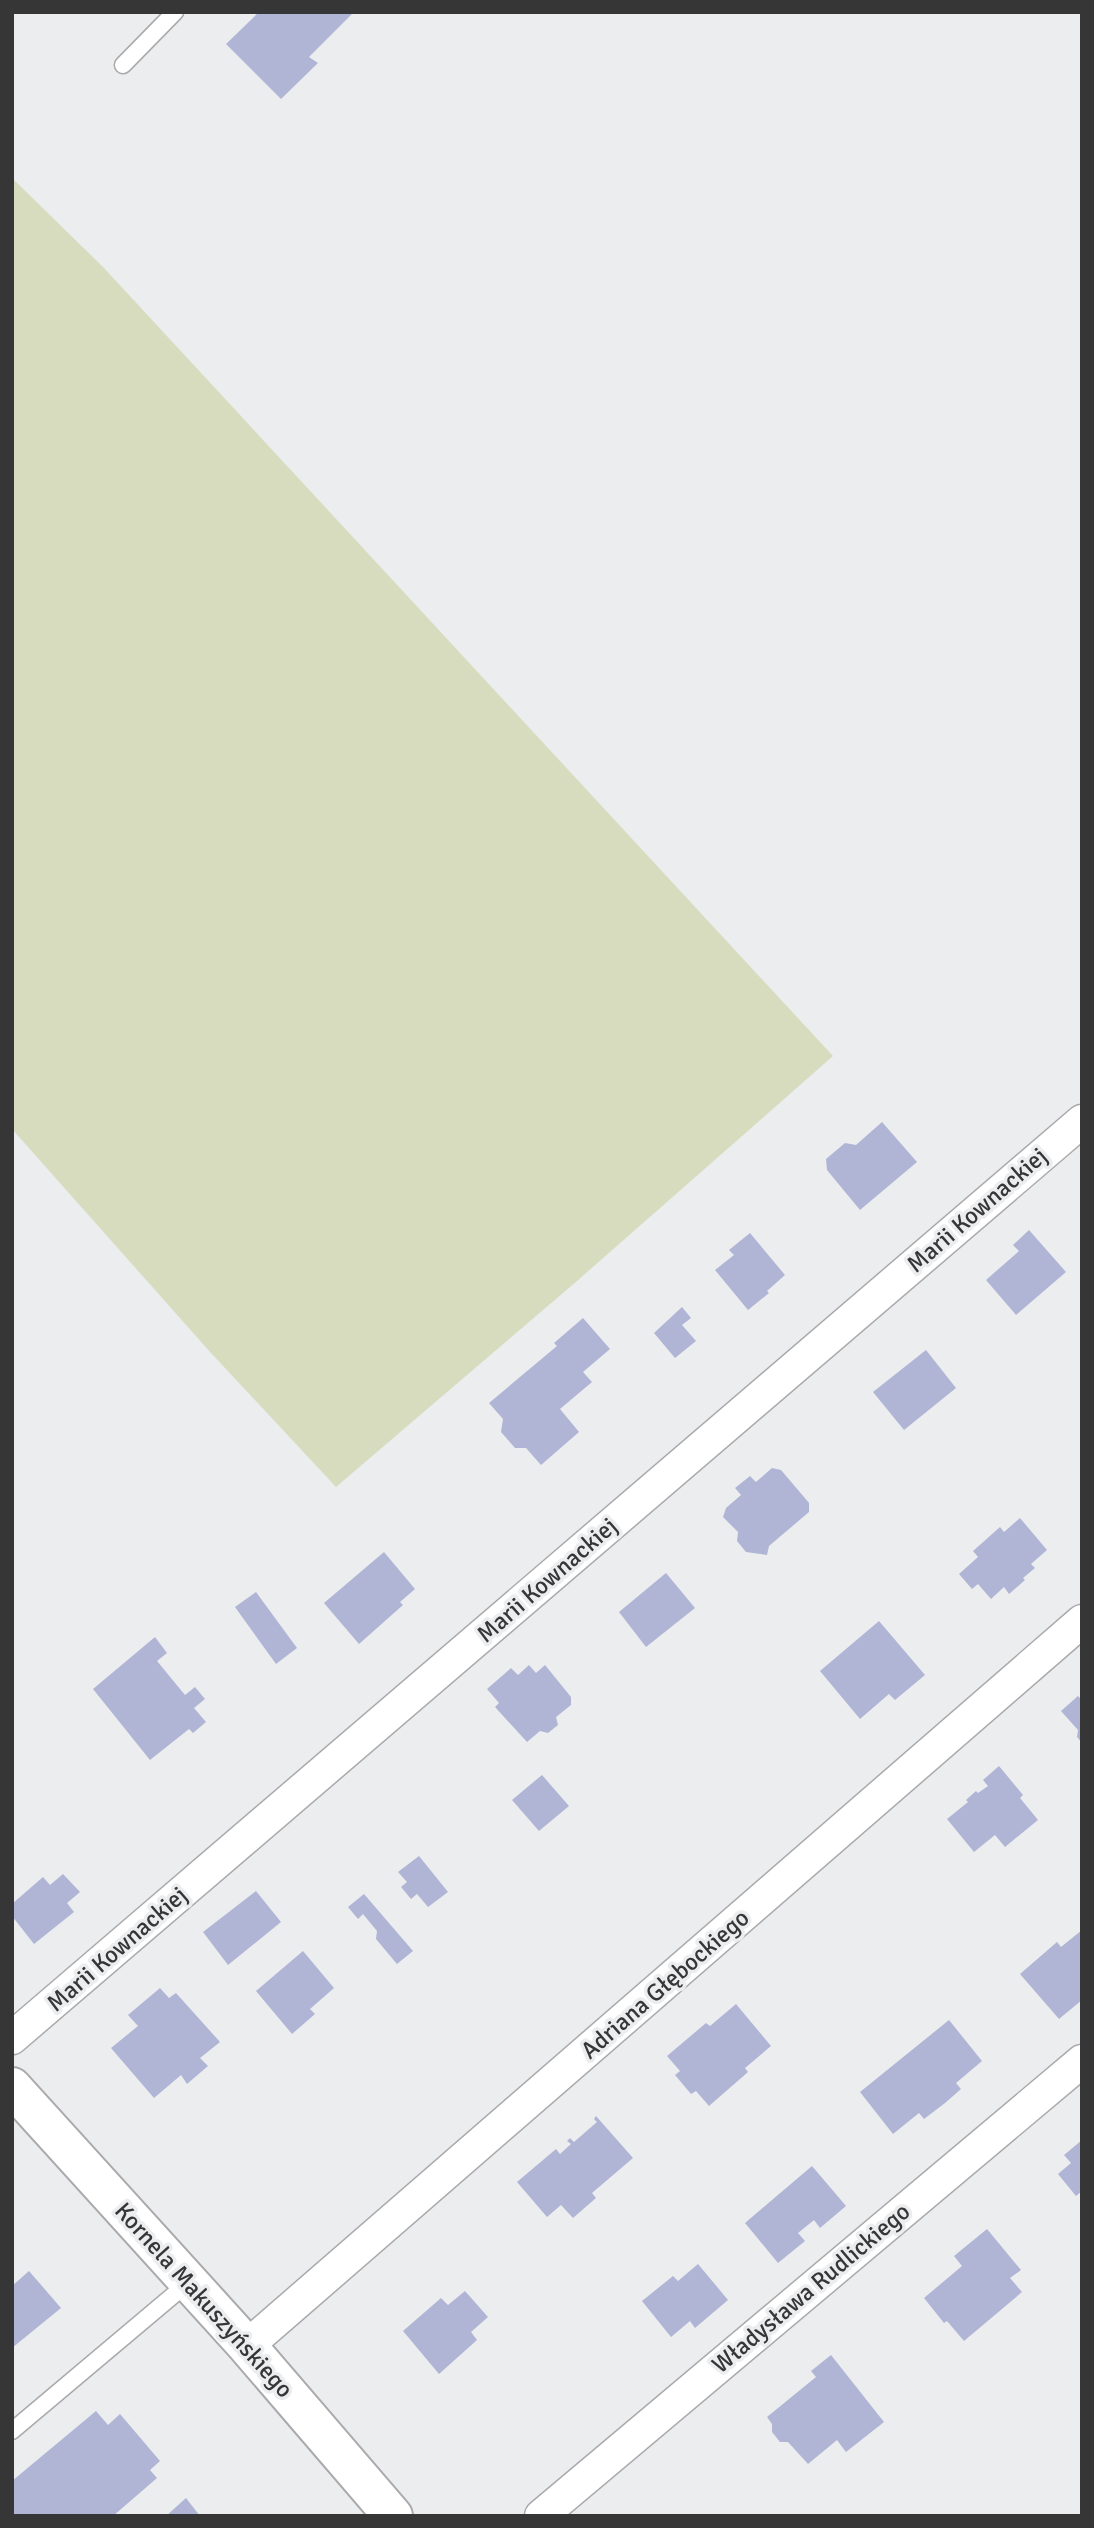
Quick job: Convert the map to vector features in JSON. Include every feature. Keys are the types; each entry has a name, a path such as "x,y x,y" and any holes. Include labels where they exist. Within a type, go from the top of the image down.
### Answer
{"street":[{"name":"Marii Kownackiej","path":"12,2038 1082,1121"},
{"name":"Adriana Głębockiego","path":"247,2347 1082,1621"},
{"name":"Władysława Rudlickiego","path":"541,2516 1082,2061"},
{"name":"Kornela Makuszyńskiego","path":"12,2087 247,2347 393,2516"}],"lane":[{"path":"123,65 175,12"},
{"path":"12,2431 189,2282"}],"green space":[{"path":"12,178 103,267 833,1056 577,1281 336,1487 211,1353 12,1129"}],"building":[{"path":"259,12 354,12 309,57 318,63 281,99 226,44"},
{"path":"882,1122 917,1162 860,1210 827,1170 826,1159 845,1143 856,1145"},
{"path":"1029,1230 1066,1272 1016,1315 986,1280 1019,1251 1013,1245"},
{"path":"750,1233 785,1275 748,1310 715,1270 734,1255 729,1250"},
{"path":"682,1307 691,1318 682,1325 696,1341 675,1358 654,1333"},
{"path":"583,1318 610,1349 583,1372 592,1382 560,1409 579,1432 541,1465 526,1448 515,1448 501,1432 503,1419 489,1403 557,1346 554,1343"},
{"path":"926,1350 956,1388 904,1430 873,1392"},
{"path":"772,1468 781,1470 804,1497 809,1503 809,1512 769,1546 767,1555 746,1552 737,1541 738,1532 723,1517 726,1508 741,1495 735,1488 750,1476 756,1482"},
{"path":"1020,1518 1047,1550 1031,1564 1035,1568 1023,1578 1025,1580 1009,1594 1004,1587 991,1599 978,1584 972,1589 959,1574 978,1557 973,1551 1000,1527 1004,1532"},
{"path":"384,1552 415,1589 400,1602 403,1605 359,1644 324,1603"},
{"path":"666,1573 695,1608 646,1647 619,1612"},
{"path":"256,1592 297,1648 276,1664 235,1607"},
{"path":"879,1621 925,1675 895,1700 889,1694 860,1719 820,1671"},
{"path":"155,1637 167,1653 157,1661 185,1695 195,1687 205,1699 194,1708 206,1722 193,1733 189,1729 150,1760 93,1689"},
{"path":"529,1665 536,1673 545,1665 571,1697 571,1705 556,1717 558,1725 548,1733 540,1731 527,1742 495,1707 499,1703 487,1689 511,1668 518,1675"},
{"path":"1078,1696 1082,1700 1082,1743 1077,1737 1078,1730 1061,1711"},
{"path":"999,1766 1023,1795 1020,1798 1038,1820 1005,1847 995,1835 974,1852 947,1819 968,1802 966,1800 976,1791 978,1793 988,1786 983,1780"},
{"path":"542,1775 569,1806 539,1831 512,1800"},
{"path":"419,1856 448,1892 428,1907 417,1894 411,1899 401,1887 407,1882 398,1872"},
{"path":"63,1874 80,1892 67,1903 74,1912 34,1944 12,1916 12,1904 43,1877 50,1885"},
{"path":"256,1891 281,1922 228,1965 203,1932"},
{"path":"364,1894 413,1951 397,1964 376,1939 377,1931 363,1914 358,1919 348,1907"},
{"path":"1082,1930 1082,2000 1059,2019 1020,1974 1057,1942 1061,1947"},
{"path":"303,1951 334,1988 310,2009 315,2014 292,2034 256,1991"},
{"path":"160,1988 169,1998 176,1993 220,2042 200,2058 208,2066 187,2084 181,2075 154,2098 111,2048 138,2026 128,2015"},
{"path":"736,2004 771,2046 745,2068 748,2072 709,2106 696,2091 691,2094 675,2075 680,2071 667,2056 706,2023 710,2026"},
{"path":"949,2020 982,2061 956,2083 961,2089 945,2103 924,2119 919,2113 893,2134 860,2092"},
{"path":"596,2116 633,2158 592,2193 596,2198 573,2218 561,2205 547,2217 517,2182 556,2149 560,2154 571,2144 567,2141 570,2138 574,2142 597,2122 594,2119"},
{"path":"1082,2140 1082,2191 1076,2196 1058,2174 1071,2163 1064,2155"},
{"path":"812,2166 846,2206 820,2228 814,2220 798,2233 805,2241 778,2263 745,2223"},
{"path":"987,2229 1021,2270 1010,2278 1022,2292 964,2341 947,2321 944,2323 924,2298 962,2266 954,2256"},
{"path":"698,2264 728,2300 695,2328 690,2321 671,2337 642,2301 673,2276 678,2281"},
{"path":"29,2271 61,2308 12,2348 12,2286"},
{"path":"465,2291 488,2317 471,2332 477,2340 439,2374 403,2331 441,2298 448,2305"},
{"path":"831,2355 884,2422 846,2452 837,2440 808,2464 788,2442 780,2442 772,2432 772,2424 767,2417 816,2377 811,2371"},
{"path":"96,2411 108,2425 120,2414 160,2461 150,2470 157,2478 113,2516 12,2516 12,2481"},
{"path":"186,2498 200,2516 166,2516"}]}
